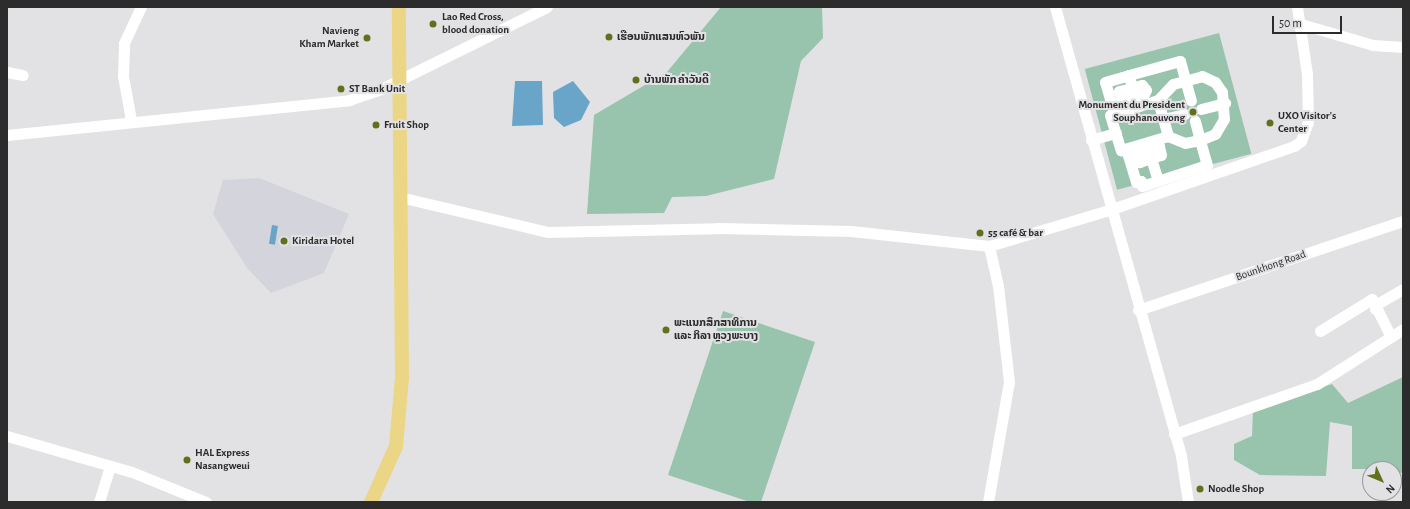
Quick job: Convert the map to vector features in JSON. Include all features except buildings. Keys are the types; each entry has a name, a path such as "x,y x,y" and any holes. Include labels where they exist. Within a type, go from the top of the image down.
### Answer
{"main road":[{"path":"372,502 399,433 404,198 399,7"}],"street":[{"path":"131,120 123,76 124,43 141,7"},
{"path":"7,135 31,135 131,120 349,100 547,7"},
{"path":"1055,7 1112,209 1138,310 1174,434 1188,502"},
{"path":"404,198 548,232 718,228 851,231 989,246 1112,209 1286,150 1301,141 1308,122 1301,24 1297,7"},
{"path":"1301,24 1373,45 1403,47"},
{"path":"1114,113 1105,82 1180,61 1191,101"},
{"path":"7,72 23,75"},
{"path":"1129,75 1132,88"},
{"path":"1202,76 1215,82 1225,103 1224,119 1215,134 1200,140 1185,143 1168,136 1121,150 1110,115 1158,100 1173,84 1202,76"},
{"path":"1158,100 1168,136"},
{"path":"1201,109 1225,103"},
{"path":"1163,119 1184,114"},
{"path":"1126,149 1136,182 1141,181 1142,186 1207,165 1195,121"},
{"path":"1092,140 1116,133"},
{"path":"1151,158 1158,181"},
{"name":"Bounkhong Road","path":"1138,310 1403,221"},
{"path":"988,502 1009,382 998,286 989,246"},
{"path":"1375,309 1377,304 1403,290"},
{"path":"1320,331 1368,300 1374,301 1375,309 1391,337"},
{"path":"1174,434 1317,384 1403,329"},
{"path":"7,436 172,486 206,502"},
{"path":"100,502 110,467"}],"shaded area":[{"name":"Kiridara Hotel","path":"259,178 349,214 324,273 271,293 247,268 213,214 223,180"}],"green space":[{"path":"721,7 822,7 823,38 801,61 774,179 706,196 672,197 664,213 587,214 594,115 667,72"},
{"path":"1219,33 1251,154 1117,190 1085,69"},
{"path":"723,311 815,342 761,502 750,502 668,475"},
{"path":"1403,377 1403,473 1402,461 1362,461 1362,469 1352,469 1352,426 1330,422 1326,476 1260,475 1234,460 1234,444 1252,436 1253,410 1332,384 1348,403"}],"water":[{"path":"515,81 542,81 543,125 512,126"},
{"path":"573,81 590,102 581,120 564,127 554,118 553,92"},
{"path":"272,225 278,226 275,245 269,244"}],"place":[{"name":"Lao Red Cross, blood donation","path":"433,24"},
{"name":"ເຮືອນພັກແສນຫົວພັນ","path":"609,37"},
{"name":"Navieng Kham Market","path":"367,38"},
{"name":"ບ້ານພັກ ຄໍາວັນດີ","path":"636,80"},
{"name":"ST Bank Unit","path":"341,89"},
{"name":"Monument du President Souphanouvong","path":"1193,112"},
{"name":"UXO Visitor's Center","path":"1270,123"},
{"name":"Fruit Shop","path":"376,125"},
{"name":"55 café & bar","path":"980,233"},
{"name":"Kiridara Hotel","path":"284,241"},
{"name":"ພະແນກສຶກສາທິການ ແລະ ກິລາ ຫຼວງພະບາງ","path":"666,330"},
{"name":"HAL Express Nasangweui","path":"187,460"},
{"name":"Noodle Shop","path":"1200,489"}]}
